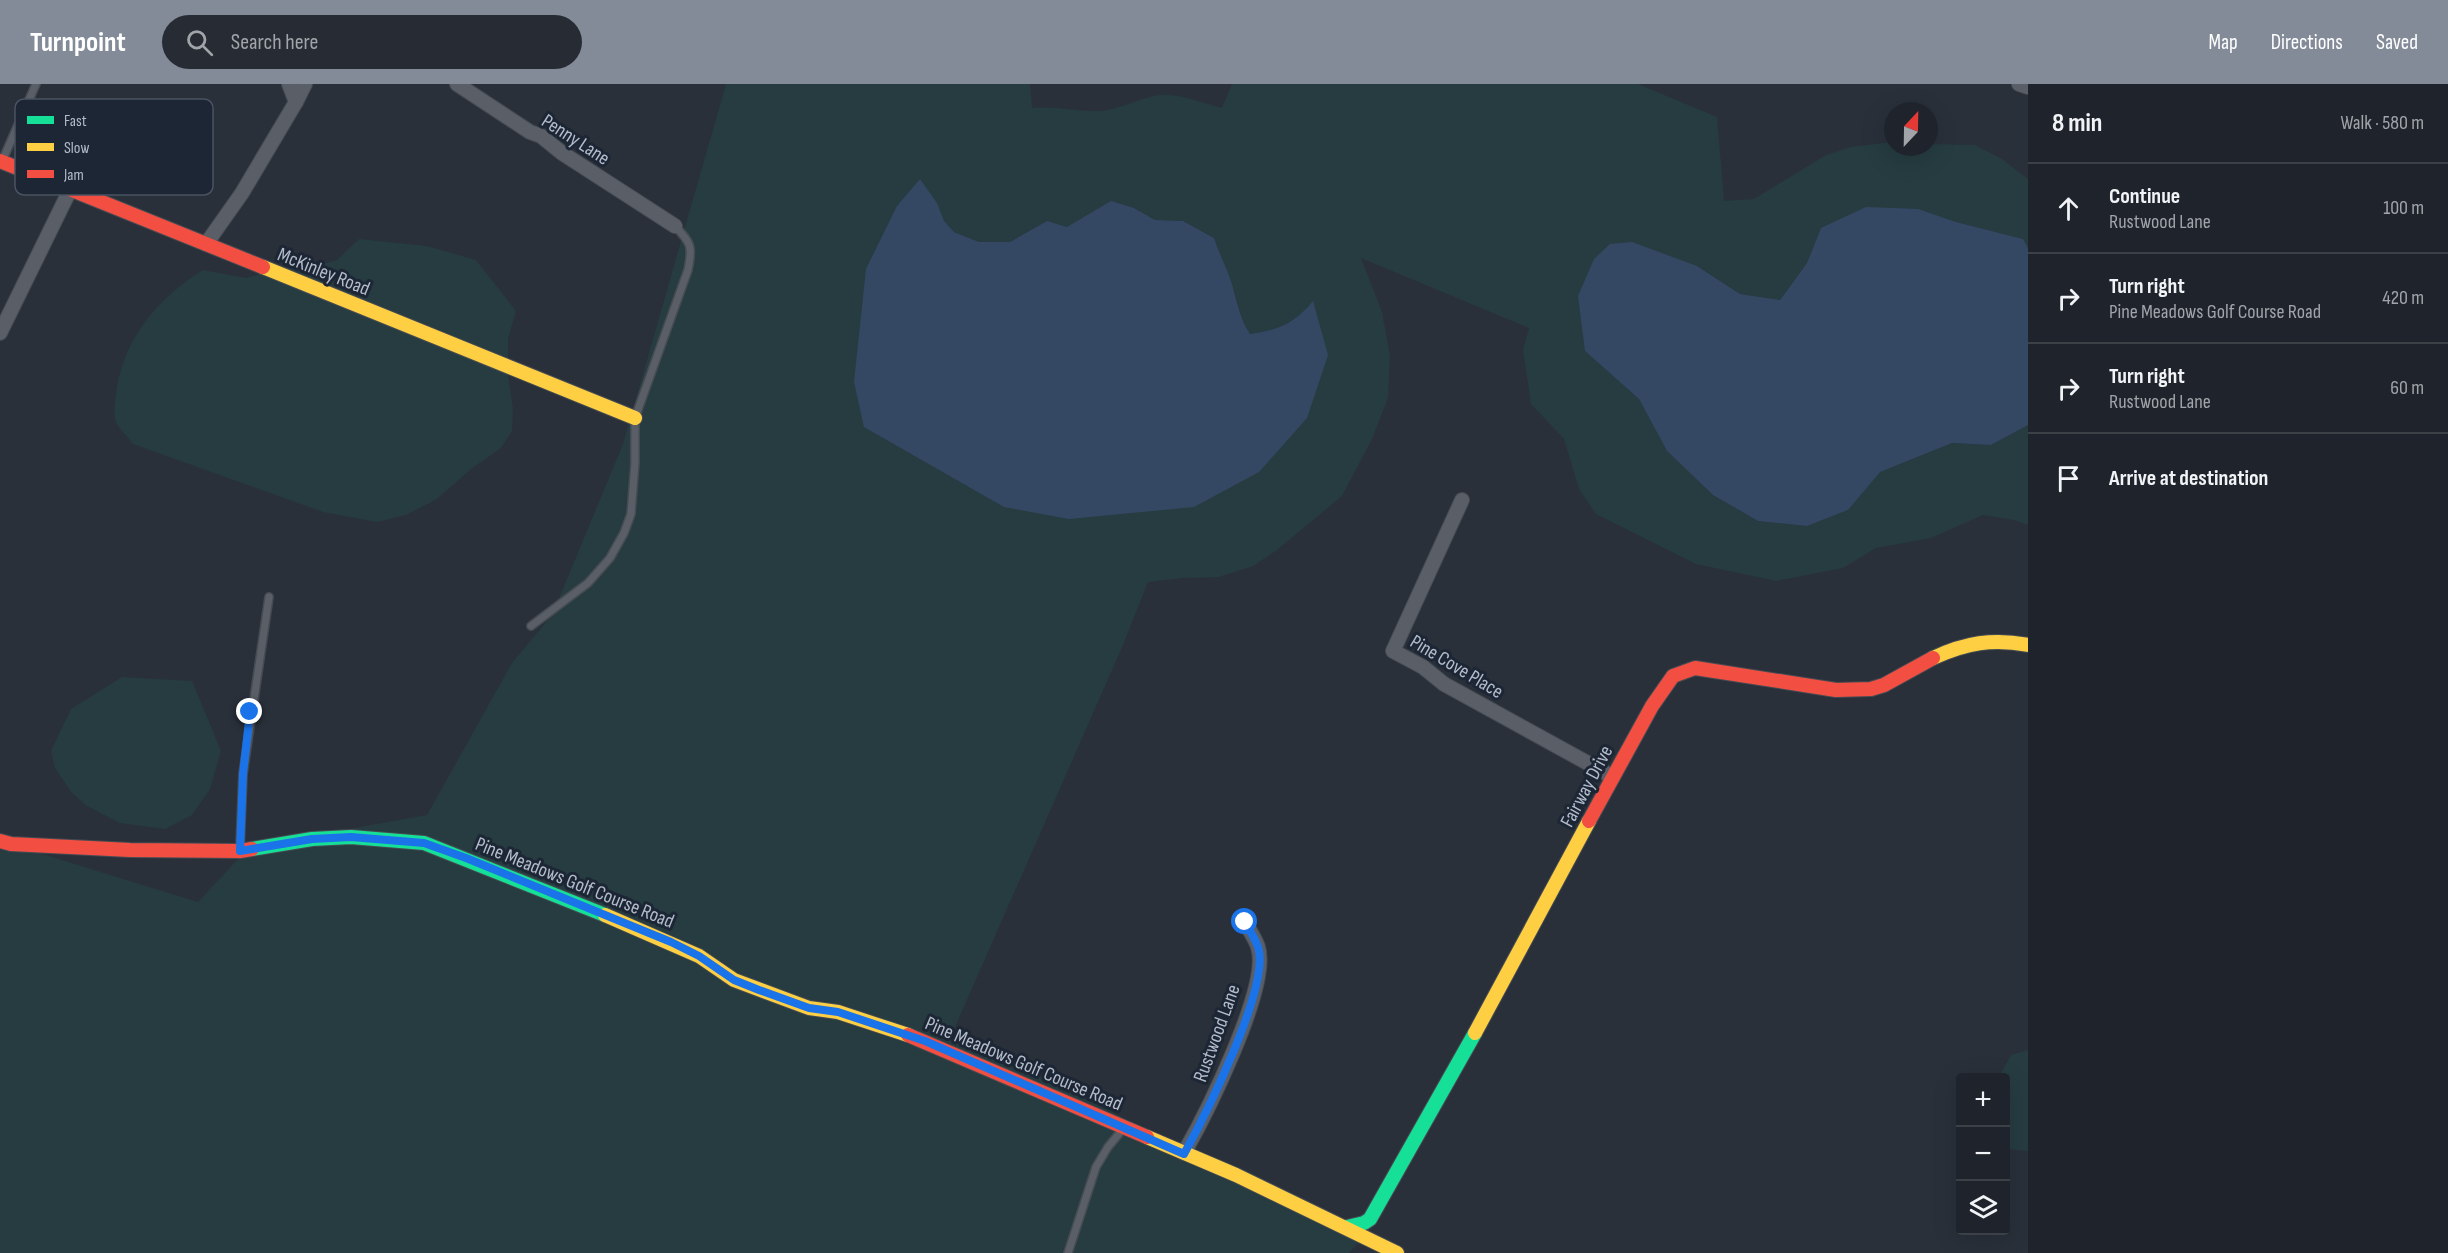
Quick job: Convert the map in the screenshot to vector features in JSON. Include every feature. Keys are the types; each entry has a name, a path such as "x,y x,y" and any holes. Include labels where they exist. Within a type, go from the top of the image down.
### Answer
{"street":[{"path":"289,84 296,102"},
{"path":"206,244 242,193 305,84"},
{"name":"Penny Lane","path":"457,84 530,132 541,136 562,153 675,226"},
{"path":"2019,84 2028,87"},
{"name":"McKinley Road","path":"1,161 15,167"},
{"path":"0,333 67,195"},
{"name":"McKinley Road","path":"85,195 635,418"},
{"name":"Pine Cove Place","path":"1461,500 1394,651 1423,667 1444,684 1613,777"},
{"name":"Fairway Drive","path":"1347,1227 1364,1223 1370,1219 1458,1064 1652,706 1673,676 1679,672 1695,669 1836,690 1871,689 1884,686 1955,648 1973,642 2014,641 2028,645"},
{"name":"Pine Meadows Golf Course Road","path":"0,841 11,844 130,850 240,851 312,839 351,837 424,843 671,942 699,956 734,980 759,990 809,1008 838,1012 925,1041 1236,1175 1334,1224 1347,1227 1396,1253"},
{"name":"Rustwood Lane","path":"1184,1154 1206,1113 1239,1039 1251,1002 1259,967 1258,948 1245,922"}],"lane":[{"path":"29,99 36,84"},
{"path":"1,161 15,130"},
{"path":"531,626 588,583 610,558 624,533 631,514 635,464 635,418 692,253 689,240 675,226"},
{"path":"240,851 243,774 269,597"},
{"path":"1068,1253 1096,1167 1108,1147 1125,1128"}],"green space":[{"path":"726,84 1030,84 1032,108 1101,111 1159,95 1182,97 1222,108 1232,84 1638,84 1717,117 1724,201 1754,199 1826,155 1851,147 1884,143 1884,156 1938,156 1938,144 1975,145 2002,159 2028,179 2028,248 2022,239 1918,210 1821,228 1807,263 1780,300 1740,294 1697,266 1585,351 1639,399 1667,451 1713,495 1758,521 1807,526 1848,510 1879,472 1952,443 1991,445 2028,425 2028,525 2014,520 1983,515 1931,538 1876,548 1843,568 1776,581 1696,564 1596,514 1579,489 1564,439 1531,404 1523,350 1529,328 1361,258 1382,312 1390,356 1388,398 1372,439 1342,496 1277,550 1253,566 1219,577 1148,582 1123,645 952,1034 1365,1236 1349,1253 0,1253 0,841 198,902 249,847 427,815 512,663 552,615 623,444","holes":["937,203 943,221 954,232 979,242 1010,242 1047,221 1067,227 1086,218 1134,208 1155,220 1183,221 1214,238 1233,286 1243,321 1250,334 1274,330 1300,317 1313,302 1194,507 897,206"]},
{"path":"359,239 427,246 476,260 516,311 508,339 508,375 513,409 512,431 501,448 471,469 437,499 406,515 377,522 323,512 133,444 115,419 120,375 134,339 157,307 171,293 203,270 246,278 286,268 316,266 337,260"},
{"path":"122,677 192,681 221,751 210,789 192,815 165,829 120,823 87,806 71,792 55,768 51,751 71,709"},
{"path":"2028,1050 2028,1151 2010,1149 2010,1073 2001,1073 2011,1055"}],"water":[{"path":"920,179 937,203 944,221 954,232 979,242 1010,242 1047,221 1067,227 1111,201 1134,208 1155,220 1183,221 1214,238 1230,278 1241,316 1250,334 1286,324 1300,315 1313,301 1328,355 1307,418 1259,472 1194,507 1069,519 1004,507 864,427 854,382 866,269 897,206"},
{"path":"1866,207 1918,209 1956,222 2023,239 2028,248 2028,425 1991,445 1952,443 1880,472 1848,510 1807,526 1758,521 1713,495 1667,451 1639,399 1585,351 1578,296 1594,259 1610,244 1632,242 1697,266 1740,294 1780,300 1807,263 1821,228"}],"traffic: fast":[{"path":"252,849 312,839 351,837 424,843 605,915"},
{"path":"1347,1227 1364,1223 1370,1219 1475,1033"}],"traffic: slow":[{"path":"263,267 635,418"},
{"path":"1933,658 1979,643 2003,642 2028,645"},
{"path":"1475,1033 1589,821"},
{"path":"605,915 699,956 734,980 809,1008 838,1012 908,1035"},
{"path":"1147,1137 1236,1175 1397,1253"}],"traffic: jam":[{"path":"0,161 15,167"},
{"path":"84,195 263,267"},
{"path":"1589,821 1652,706 1673,676 1695,668 1836,690 1871,689 1884,685 1933,658"},
{"path":"0,841 11,844 130,850 240,851 252,849"},
{"path":"908,1035 1147,1137"}],"route":[{"path":"250,712 243,774 240,851 258,846 312,839 351,837 424,843 671,942 699,956 734,980 809,1008 838,1012 925,1041 1184,1154 1206,1113 1239,1039 1251,1002 1259,967 1258,948 1245,922"}]}
